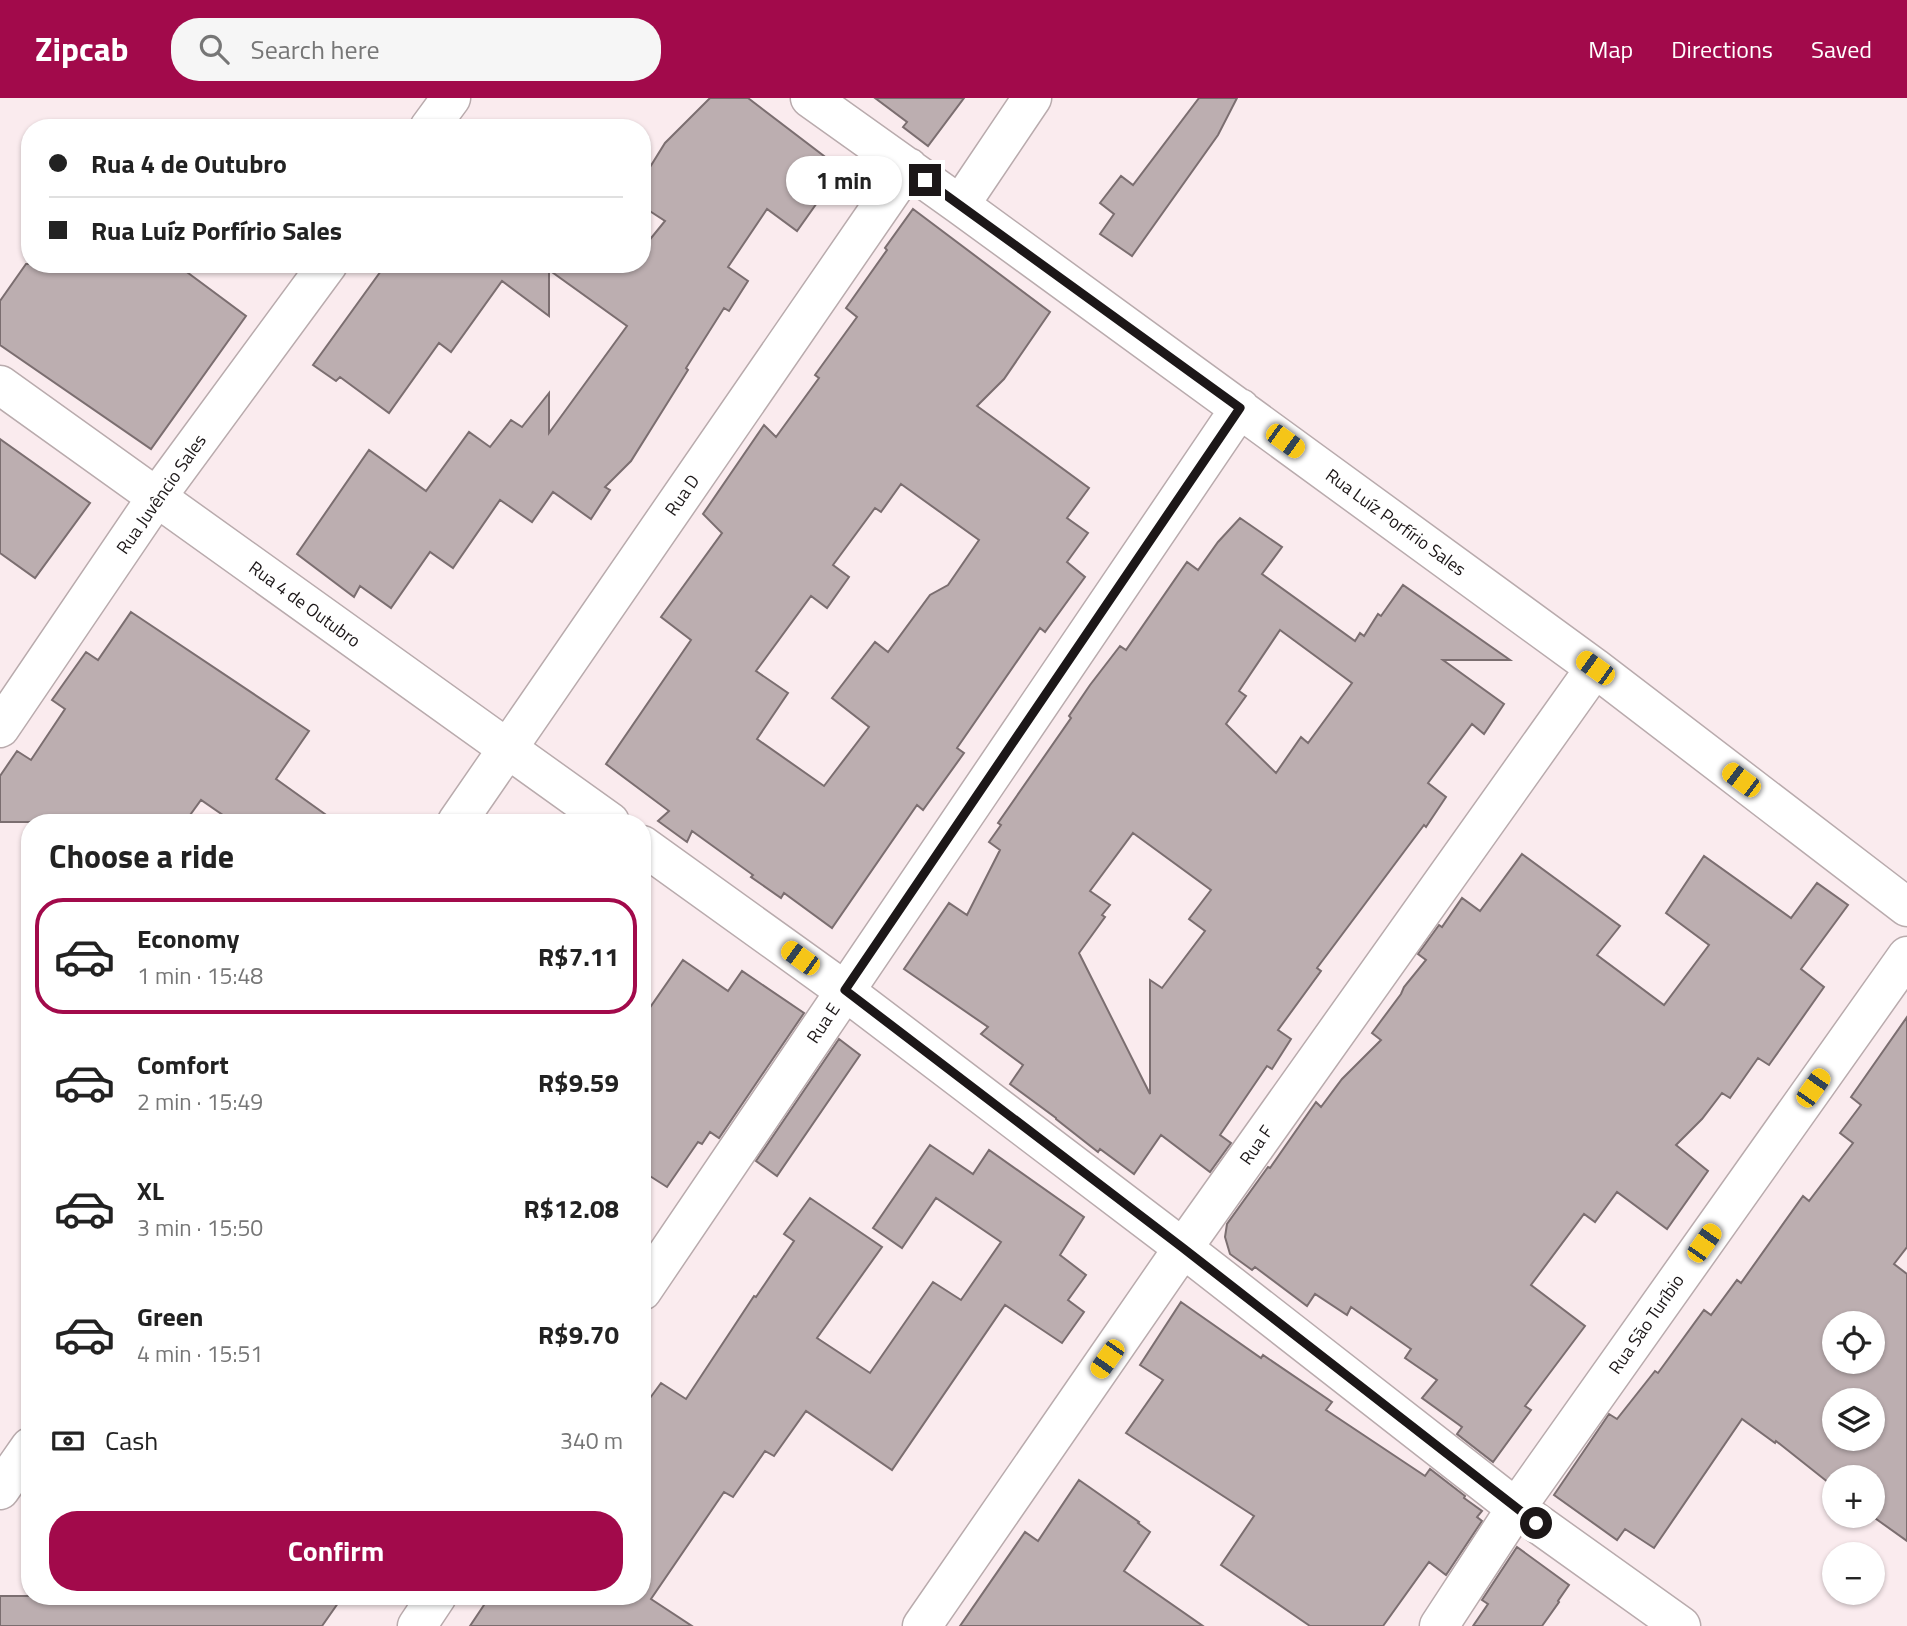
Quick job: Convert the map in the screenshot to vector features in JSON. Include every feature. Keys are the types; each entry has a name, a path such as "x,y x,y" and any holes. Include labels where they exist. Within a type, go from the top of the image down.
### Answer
{"street":[{"path":"436,119 451,98"},
{"name":"Rua Luíz Porfírio Sales","path":"810,98 1595,668 1907,907"},
{"path":"960,205 1032,98"},
{"name":"Rua D","path":"463,814 908,167"},
{"name":"Rua Juvêncio Sales","path":"0,728 156,498 321,273"},
{"name":"Rua 4 de Outubro","path":"0,385 599,814"},
{"name":"Rua E","path":"651,1278 1240,408"},
{"name":"Rua F","path":"922,1626 1183,1248 1595,668"},
{"path":"651,851 845,990 1183,1248 1516,1508 1681,1626"},
{"name":"Rua São Turíbio","path":"1438,1626 1516,1508 1907,956"},
{"path":"0,1490 21,1460"},
{"path":"417,1626 431,1605"}],"building":[{"path":"710,98 748,98 841,169 797,231 767,209 728,267 748,281 729,311 724,308 631,461 605,487 610,490 591,519 553,492 532,522 500,500 453,568 430,552 391,608 360,586 354,597 297,554 369,450 426,491 469,432 490,447 511,420 522,427 549,393 549,433 627,326 553,273 651,273 651,238 665,221 651,212 651,166 665,143"},
{"path":"875,98 964,98 928,146 903,127 907,122"},
{"path":"1199,98 1237,98 1218,135 1132,256 1100,234 1114,214 1100,203 1121,176 1133,185"},
{"path":"913,209 1050,312 1004,379 977,406 1089,488 1067,518 1088,533 1067,562 1085,577 1045,632 1040,628 957,748 964,753 923,810 917,805 832,928 784,893 781,898 692,831 687,842 658,821 669,811 606,764 691,640 661,617 722,533 703,514 764,425 776,437 819,378 815,375 857,317 846,308 887,250 885,248","holes":["901,484 979,540 948,585 930,595 888,652 875,642 832,698 869,727 824,786 757,739 788,693 756,671 811,596 827,608 849,577 833,565 875,508 881,512"]},
{"path":"21,271 188,273 246,316 151,449 0,345 0,301"},
{"path":"379,273 549,273 549,316 502,281 451,352 439,343 389,413 340,377 336,381 313,365"},
{"path":"0,439 90,503 35,578 0,553"},
{"path":"1240,518 1282,547 1262,574 1355,641 1360,633 1364,636 1378,614 1381,616 1403,585 1510,660 1443,660 1504,704 1484,734 1472,724 1428,783 1446,797 1426,827 1424,825 1317,968 1321,971 1278,1030 1291,1039 1272,1069 1267,1066 1220,1135 1231,1143 1210,1172 1161,1135 1134,1174 1100,1149 1098,1152 1010,1084 1023,1065 981,1034 988,1027 904,969 949,903 967,915 1000,850 989,842 1001,825 998,823 1071,718 1069,716 1120,646 1126,650 1187,562 1198,570","holes":["1280,630 1352,683 1308,743 1301,737 1276,773 1226,724 1246,696 1239,691","1133,833 1211,890 1189,919 1205,931 1162,988 1150,980 1150,1094 1079,953 1105,917 1102,915 1110,905 1090,891"]},
{"path":"131,612 309,731 276,779 325,814 221,814 201,800 191,814 21,814 21,822 0,822 0,776 17,751 31,760 65,709 52,700 86,652 98,660"},
{"path":"1522,854 1620,926 1597,955 1664,1005 1709,945 1666,913 1704,856 1791,918 1817,883 1848,905 1801,969 1824,987 1769,1065 1758,1058 1730,1098 1722,1093 1702,1119 1676,1145 1708,1171 1667,1229 1617,1192 1595,1222 1584,1214 1531,1285 1585,1326 1525,1406 1531,1410 1493,1462 1457,1434 1462,1427 1422,1398 1437,1380 1405,1358 1411,1349 1351,1307 1347,1315 1315,1294 1307,1306 1255,1267 1252,1270 1230,1254 1225,1237 1227,1224 1316,1102 1321,1107 1342,1079 1381,1040 1372,1033 1426,960 1418,954 1439,925 1442,927 1462,898 1480,911"},
{"path":"683,960 728,991 742,971 804,1013 719,1138 710,1132 702,1144 698,1142 667,1187 651,1177 651,1006"},
{"path":"1907,1017 1907,1247 1894,1264 1907,1274 1907,1541 1885,1525 1885,1465 1822,1465 1822,1477 1776,1441 1775,1443 1742,1419 1654,1548 1625,1529 1617,1540 1554,1495 1609,1414 1617,1419 1655,1371 1658,1373 1704,1310 1711,1315 1737,1280 1741,1283 1803,1196 1809,1201 1853,1143 1840,1133 1861,1105 1851,1097"},
{"path":"839,1039 860,1055 777,1176 756,1161"},
{"path":"930,1145 973,1174 989,1150 1084,1217 1060,1255 1086,1275 1068,1300 1084,1312 1062,1343 1005,1305 892,1470 806,1411 774,1456 765,1451 733,1497 724,1492 651,1599 651,1397 661,1383 686,1399 794,1241 784,1234 810,1198 882,1247 817,1338 870,1373 933,1282 961,1300 1001,1242 936,1198 902,1248 873,1228"},
{"path":"1181,1302 1261,1358 1263,1355 1332,1402 1326,1410 1425,1476 1430,1469 1482,1511 1477,1517 1482,1521 1446,1575 1429,1562 1383,1626 1310,1626 1221,1565 1254,1516 1126,1433 1163,1380 1140,1365"},
{"path":"1079,1480 1150,1532 1124,1571 1203,1626 960,1626 1025,1532 1038,1541"},
{"path":"1517,1547 1569,1585 1542,1626 1473,1626 1488,1604 1482,1600"},
{"path":"0,1596 21,1596 21,1605 337,1605 322,1626 0,1626"},
{"path":"651,1599 692,1626 470,1626 484,1605 651,1605"}],"route":[{"path":"925,180 1240,408 845,990 1183,1248 1536,1523"}]}
